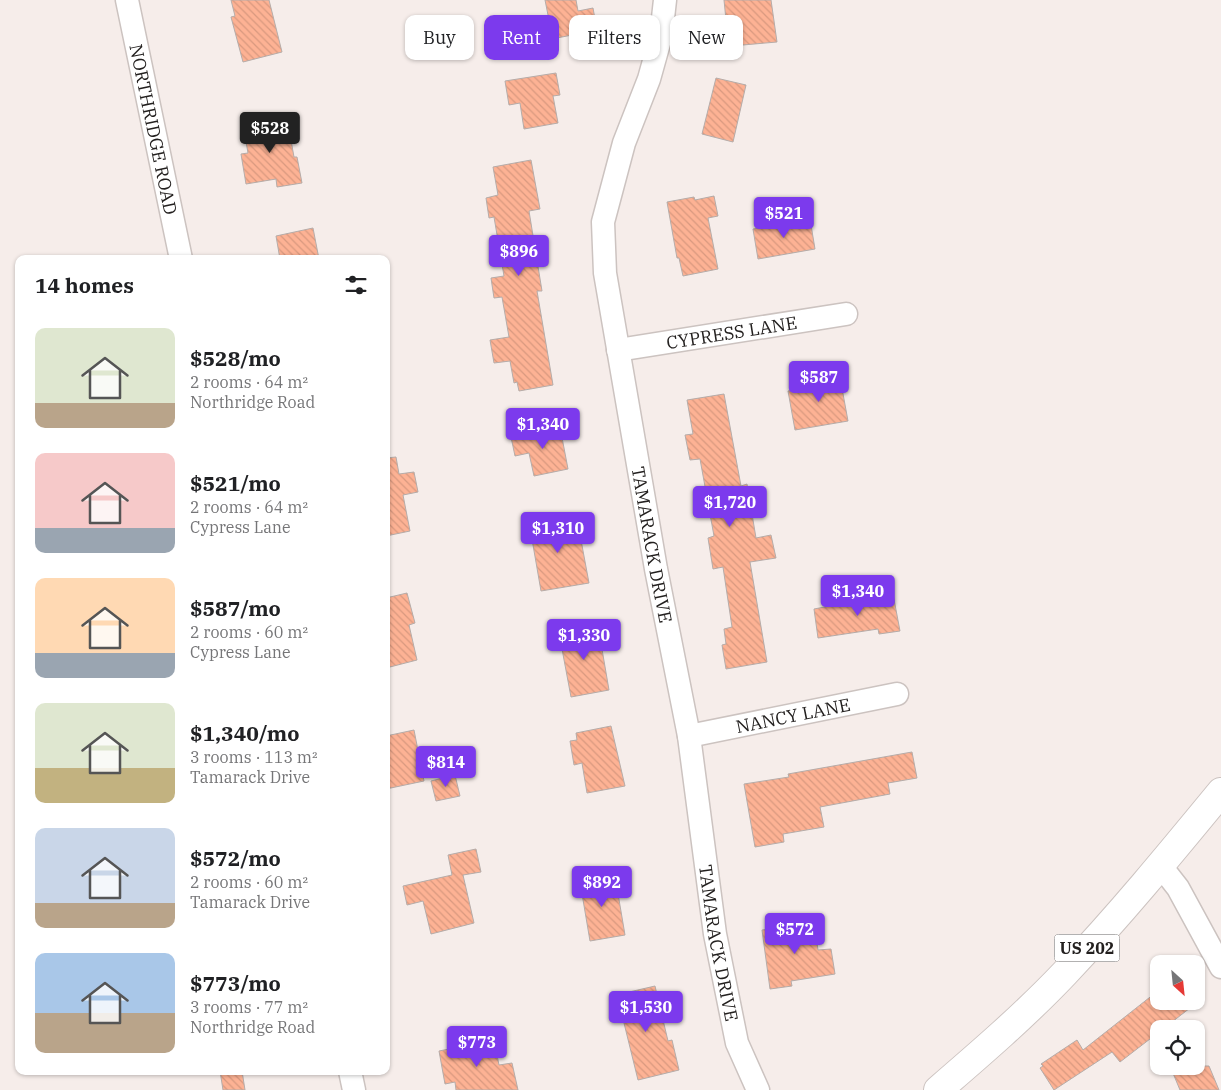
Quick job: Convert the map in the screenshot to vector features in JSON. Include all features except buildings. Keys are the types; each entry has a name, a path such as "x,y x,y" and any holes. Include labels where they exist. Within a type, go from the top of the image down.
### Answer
{"main road":[{"name":"US 202","path":"938,1090 1012,1024 1063,975 1160,865 1221,792"}],"street":[{"name":"NORTHRIDGE ROAD","path":"127,0 180,255"},
{"name":"TAMARACK DRIVE","path":"666,0 657,53 624,143 603,222 605,272 656,570 689,736 715,934 737,1042 758,1090"},
{"name":"CYPRESS LANE","path":"618,350 846,314"},
{"name":"NANCY LANE","path":"689,736 897,694"},
{"path":"1160,865 1178,888 1221,967"},
{"path":"351,1075 354,1090"}]}
